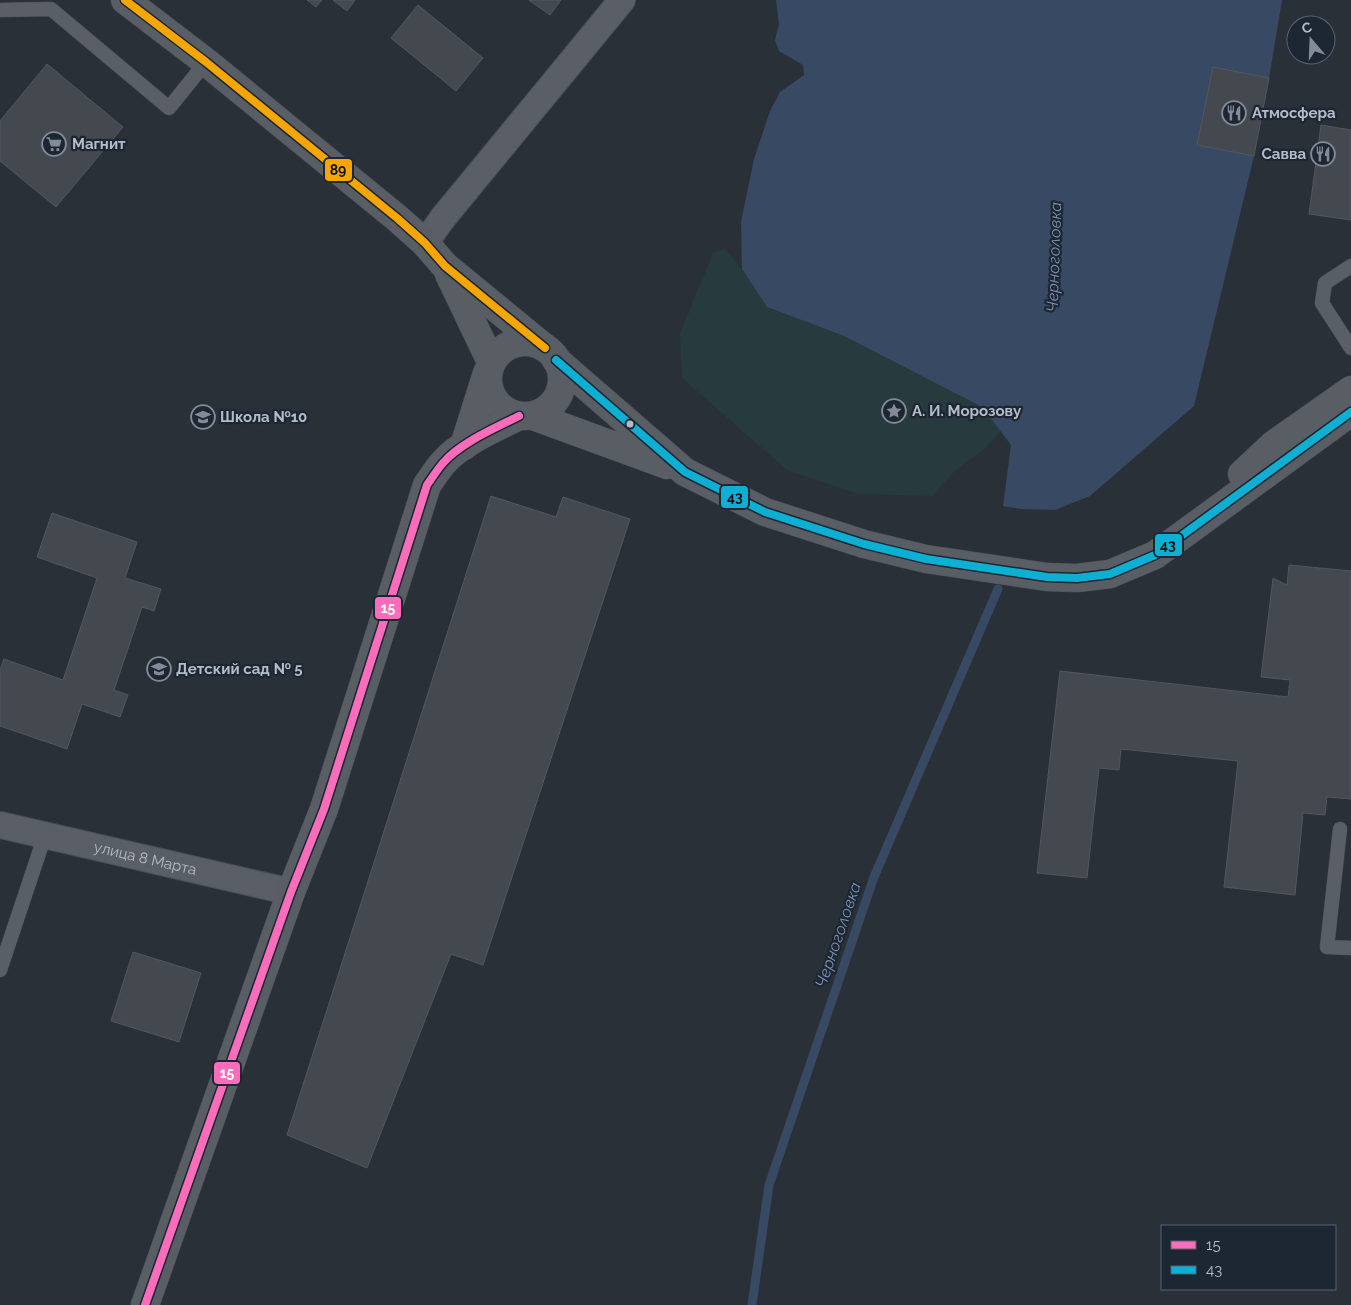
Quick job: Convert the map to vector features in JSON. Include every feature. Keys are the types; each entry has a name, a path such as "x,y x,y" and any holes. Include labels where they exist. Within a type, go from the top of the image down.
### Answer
{"street":[{"path":"125,0 206,62 425,243 445,266 551,354 685,472"},
{"path":"425,243 442,219 622,0"},
{"path":"445,266 490,367 487,384 491,395 498,405 507,412 526,416 685,472 765,512 864,544 926,559 1047,577 1077,578 1110,574 1155,556 1351,412"},
{"path":"144,1305 291,892 324,809 427,485 444,462 484,433 526,416 544,411 552,404 559,394 562,383 561,371 551,354 534,343 521,342 499,352 490,367 464,446"},
{"path":"1155,556 1273,445 1351,390"},
{"name":"улица 8 Марта","path":"0,825 291,892"}],"lane":[{"path":"0,10 55,5 169,108 206,62"},
{"path":"1351,266 1325,283 1322,303 1351,348"},
{"path":"1340,829 1327,947 1351,948"},
{"path":"0,970 45,835"}],"green space":[{"path":"725,249 742,269 767,307 844,336 982,407 1001,431 983,450 956,470 934,496 859,494 787,470 682,378 680,334 713,253"}],"water":[{"path":"776,0 1282,0 1269,78 1213,67 1197,145 1254,156 1194,406 1090,496 1055,510 1021,509 1003,506 1011,445 982,407 844,336 767,307 742,269 741,222 754,159 770,111 780,92 804,75 803,65 779,51 775,40 779,24"}],"building":[{"path":"307,0 322,0 316,7"},
{"path":"333,0 355,0 347,11"},
{"path":"529,0 561,0 550,15"},
{"path":"418,5 483,58 456,91 391,38"},
{"name":"Магнит","path":"47,64 123,127 56,207 0,161 0,121"},
{"path":"1213,67 1269,78 1254,156 1197,145"},
{"path":"1321,125 1351,130 1351,220 1309,214"},
{"path":"491,496 556,517 563,497 630,519 483,965 451,954 367,1168 287,1135"},
{"path":"52,513 137,542 125,578 161,589 154,611 142,607 114,690 128,695 120,717 82,704 67,749 0,726 0,670 4,659 63,680 97,578 37,557"},
{"path":"1289,565 1351,571 1351,799 1327,797 1325,815 1303,813 1295,895 1224,887 1238,761 1121,749 1119,770 1099,768 1087,878 1037,873 1060,671 1288,697 1290,680 1261,677 1273,578 1287,585"},
{"path":"133,952 201,973 179,1042 111,1021"}],"waterway":[{"name":"Черноголовка","path":"752,1305 769,1185 874,877 998,589"}],"transit line":[{"name":"89","path":"125,0 206,62 397,218 425,243 445,266 545,348"},
{"name":"43","path":"556,360 685,472 765,512 864,544 926,559 1047,577 1077,578 1110,574 1155,555 1351,412"},
{"name":"15","path":"145,1305 291,892 324,809 427,485 443,463 459,449 478,436 519,416"}],"place":[{"name":"Атмосфера","path":"1234,113"},
{"name":"Магнит","path":"54,144"},
{"name":"Савва","path":"1323,154"},
{"name":"А. И. Морозову","path":"894,411"},
{"name":"Школа №10","path":"203,417"},
{"name":"Детский сад № 5","path":"159,669"}]}
